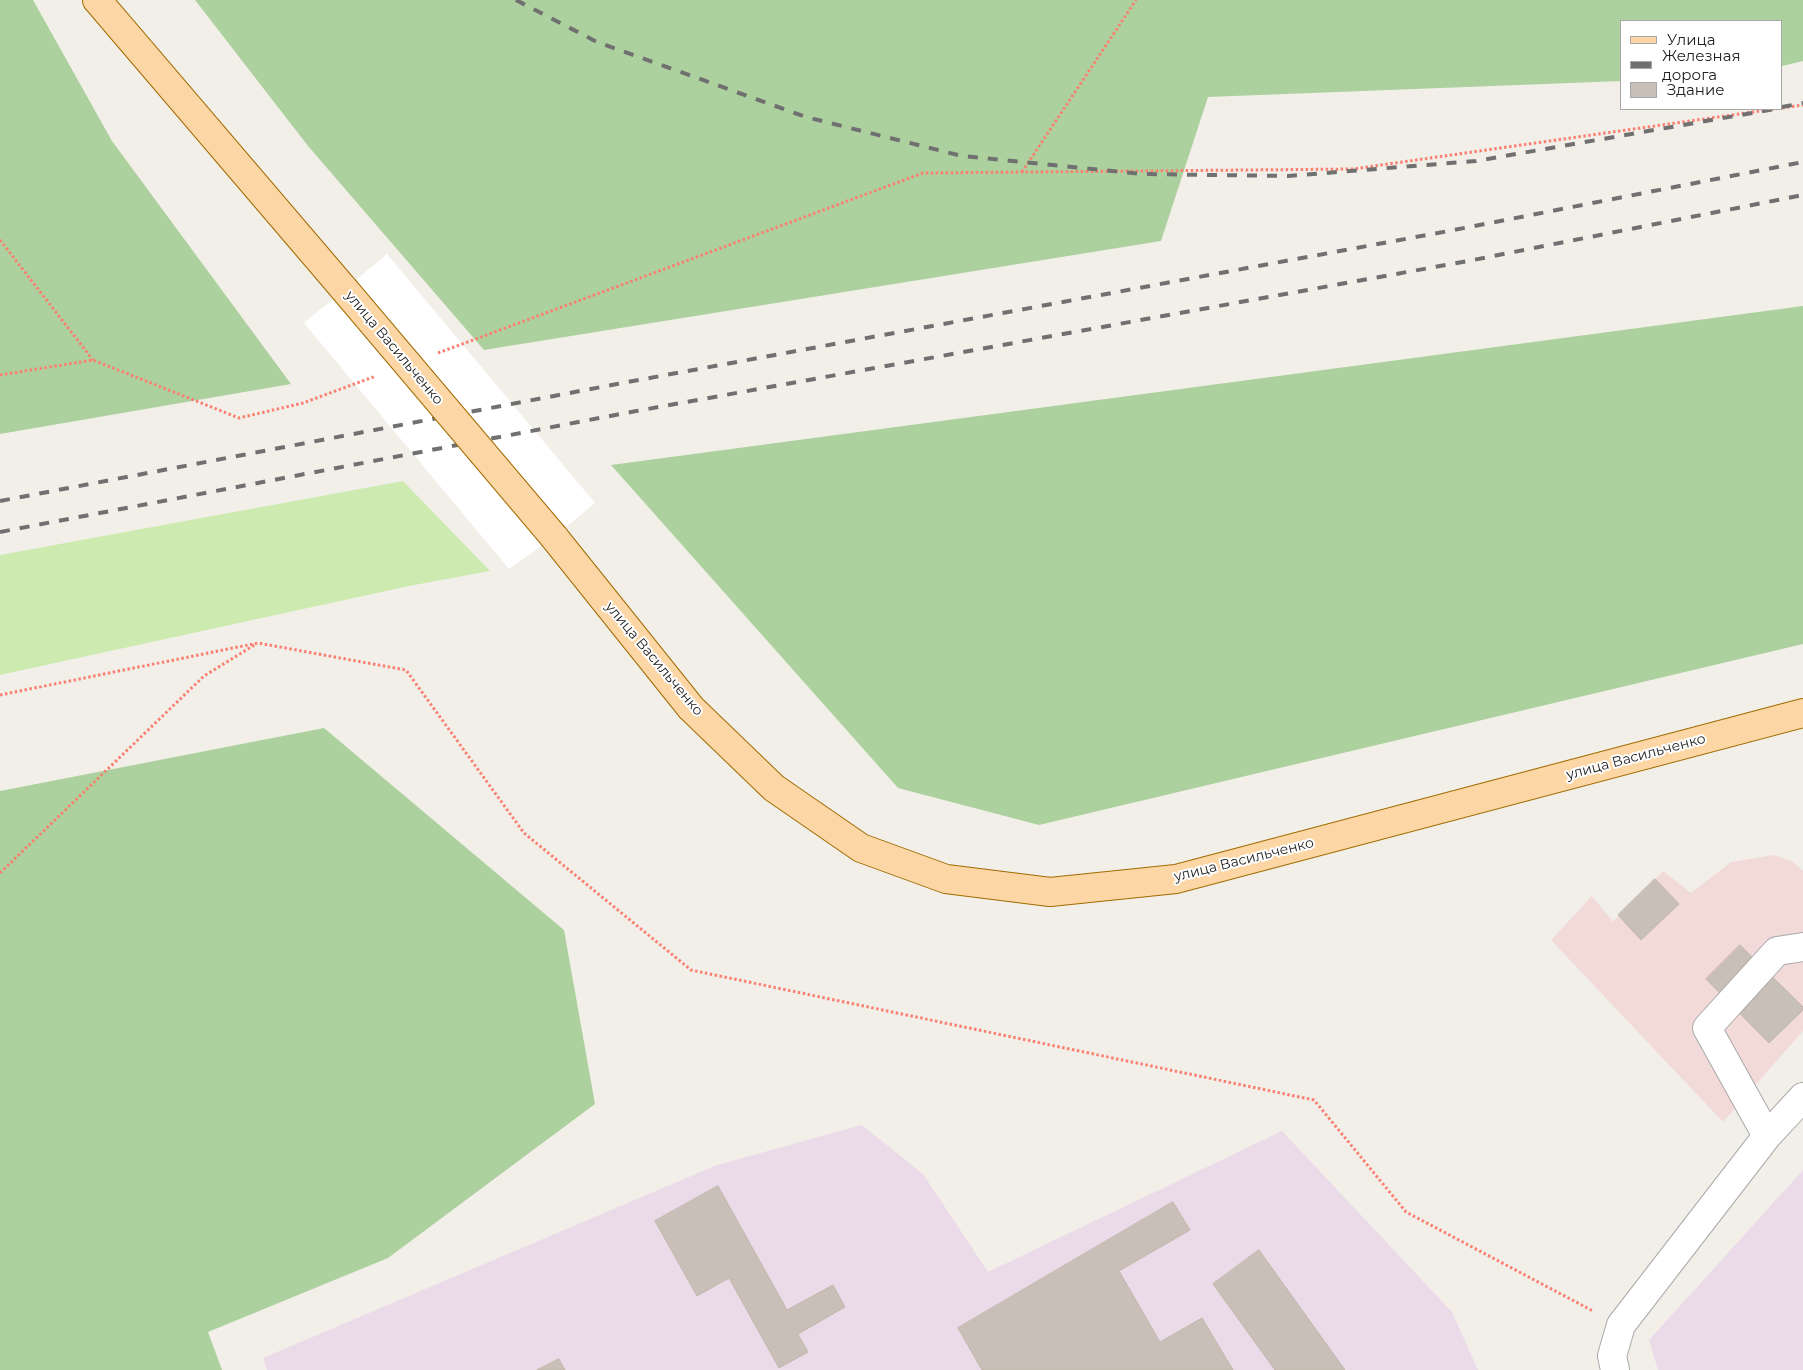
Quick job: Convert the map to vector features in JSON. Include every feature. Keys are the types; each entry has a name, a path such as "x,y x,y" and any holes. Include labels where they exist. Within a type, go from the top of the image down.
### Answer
{"main road":[{"name":"улица Васильченко","path":"97,0 554,537 691,708 774,788 861,848 946,879 1050,892 1176,879 1803,712"}],"lane":[{"path":"1767,1136 1707,1028 1777,951 1803,947"},
{"path":"1615,1370 1612,1356 1621,1325 1767,1136 1803,1097"}],"path":[{"path":"1022,172 1136,0"},
{"path":"1783,108 1803,105"},
{"path":"432,355 923,173 1353,169 1767,110"},
{"path":"0,240 93,360 239,418 303,403 377,376"},
{"path":"0,375 93,360"},
{"path":"0,695 258,643 406,670 524,833 691,970 1314,1100 1406,1212 1621,1325"},
{"path":"0,873 204,676 258,643"}],"shaded area":[{"path":"1774,855 1793,862 1803,871 1803,1031 1723,1122 1551,940 1592,896 1613,922 1663,871 1691,893 1731,862"},
{"path":"862,1125 923,1174 988,1272 1282,1131 1452,1312 1478,1370 267,1370 263,1358 717,1165"},
{"path":"1803,1170 1803,1370 1658,1370 1649,1340"}],"green space":[{"path":"0,0 33,0 112,141 291,384 0,434"},
{"path":"195,0 1803,0 1803,61 1783,66 1783,20 1620,20 1620,81 1208,97 1161,241 484,350 308,146"},
{"path":"1803,306 1803,644 1039,825 898,788 611,465"},
{"path":"403,481 490,571 409,586 0,675 0,555"},
{"path":"324,728 564,930 595,1104 388,1258 208,1332 222,1370 0,1370 0,791"}],"pier":[{"path":"387,254 595,503 554,537 509,569 304,323"}],"building":[{"path":"1655,879 1679,904 1641,940 1618,915"},
{"path":"1740,945 1803,1007 1803,1010 1769,1043 1706,979"},
{"path":"718,1186 787,1310 833,1285 845,1307 798,1334 808,1352 779,1368 729,1278 697,1296 655,1221"},
{"path":"1173,1202 1190,1230 1119,1271 1160,1342 1202,1318 1233,1370 982,1370 958,1328"},
{"path":"1259,1250 1345,1370 1275,1370 1213,1284"},
{"path":"559,1359 565,1370 537,1370"}],"railway":[{"path":"516,0 597,42 806,117 962,156 1141,174 1288,176 1476,161 1769,110"},
{"path":"1783,107 1803,103"},
{"path":"0,501 617,384 1454,230 1803,162"},
{"path":"0,532 631,412 1468,261 1803,195"}]}
